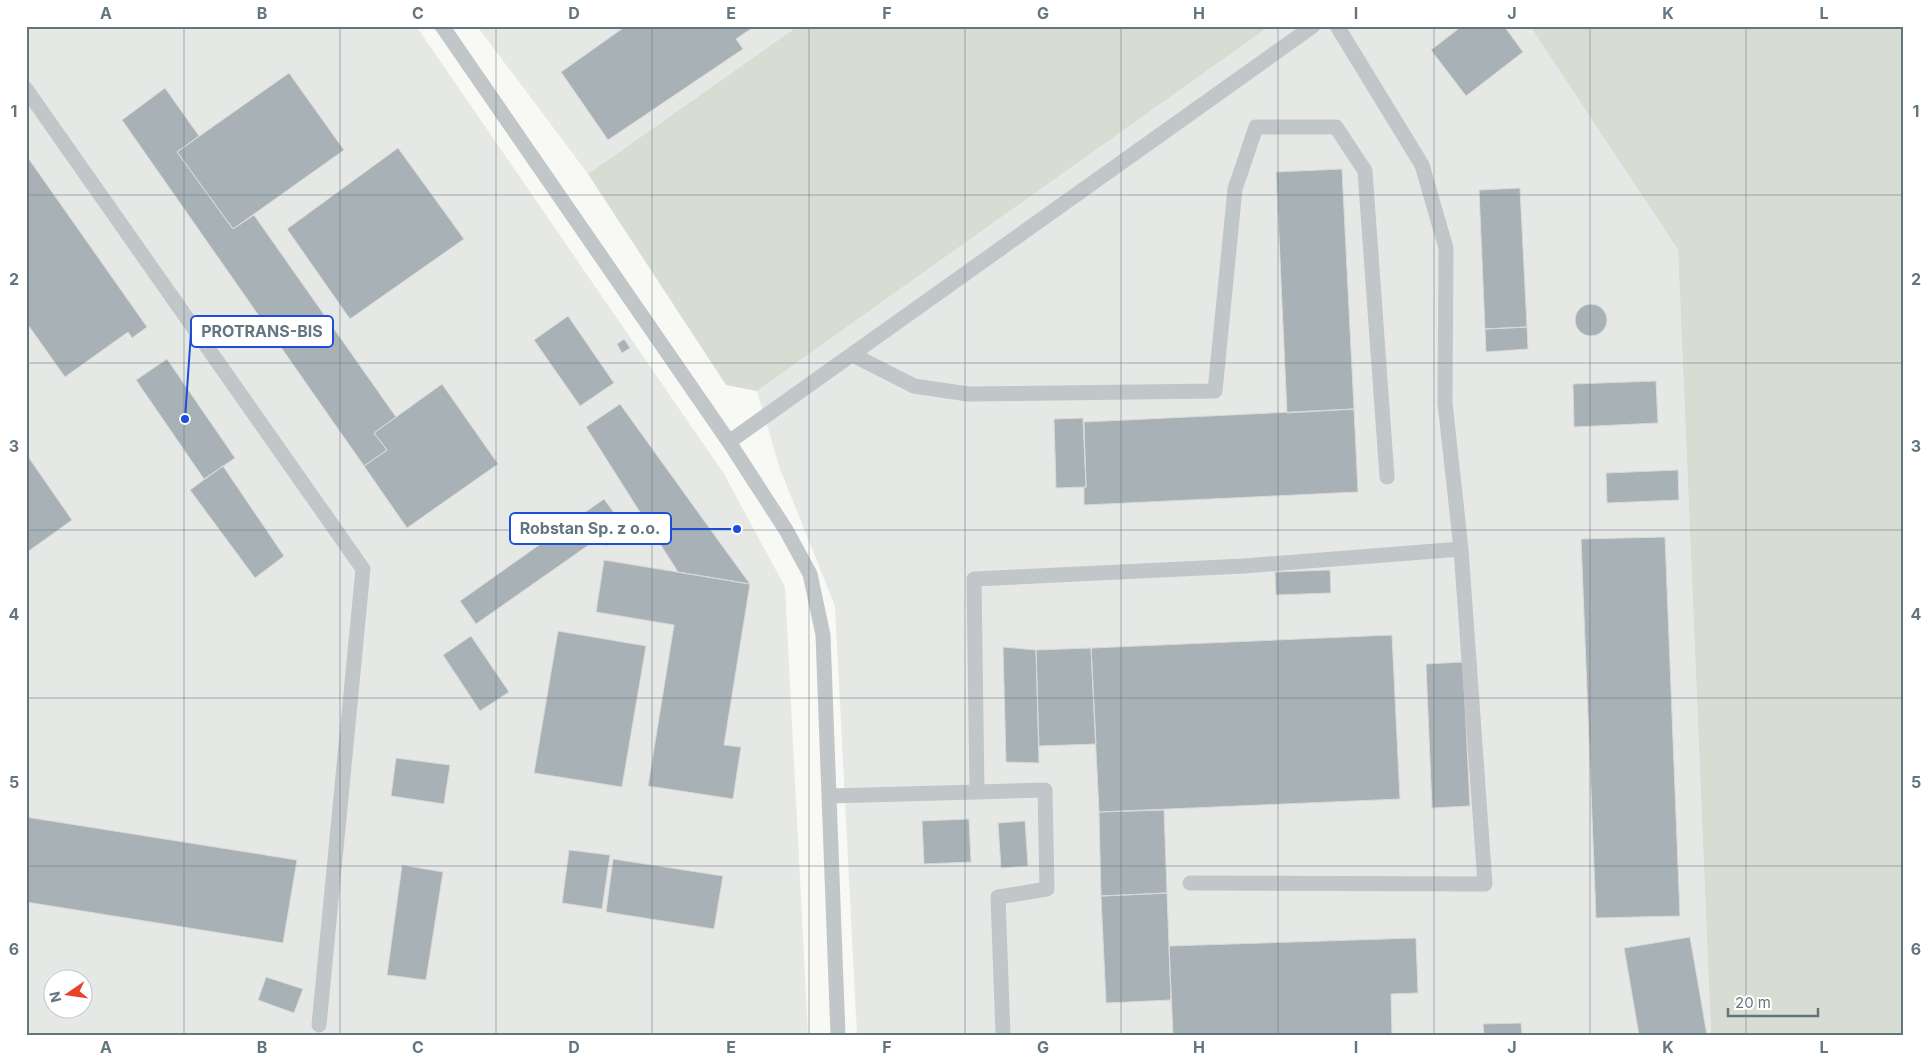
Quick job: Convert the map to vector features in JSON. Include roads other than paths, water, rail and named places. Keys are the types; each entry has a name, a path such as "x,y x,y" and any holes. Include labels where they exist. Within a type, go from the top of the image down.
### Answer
{"lane":[{"path":"442,26 729,442 786,530 810,574 823,634 838,1035"},
{"path":"729,442 1313,26"},
{"path":"1190,883 1485,884 1461,549 1445,403 1446,248 1422,165 1336,26"},
{"path":"26,89 364,569 319,1025"},
{"path":"853,354 914,386 968,394 1216,390 1235,189 1256,127 1336,127 1365,171 1387,477"},
{"path":"977,792 974,579 1244,566 1461,549"},
{"path":"829,796 1044,790 1047,889 998,897 1003,1035"}],"place":[{"name":"PROTRANS-BIS","path":"185,419"},
{"name":"Robstan Sp. z o.o.","path":"737,529"}]}
